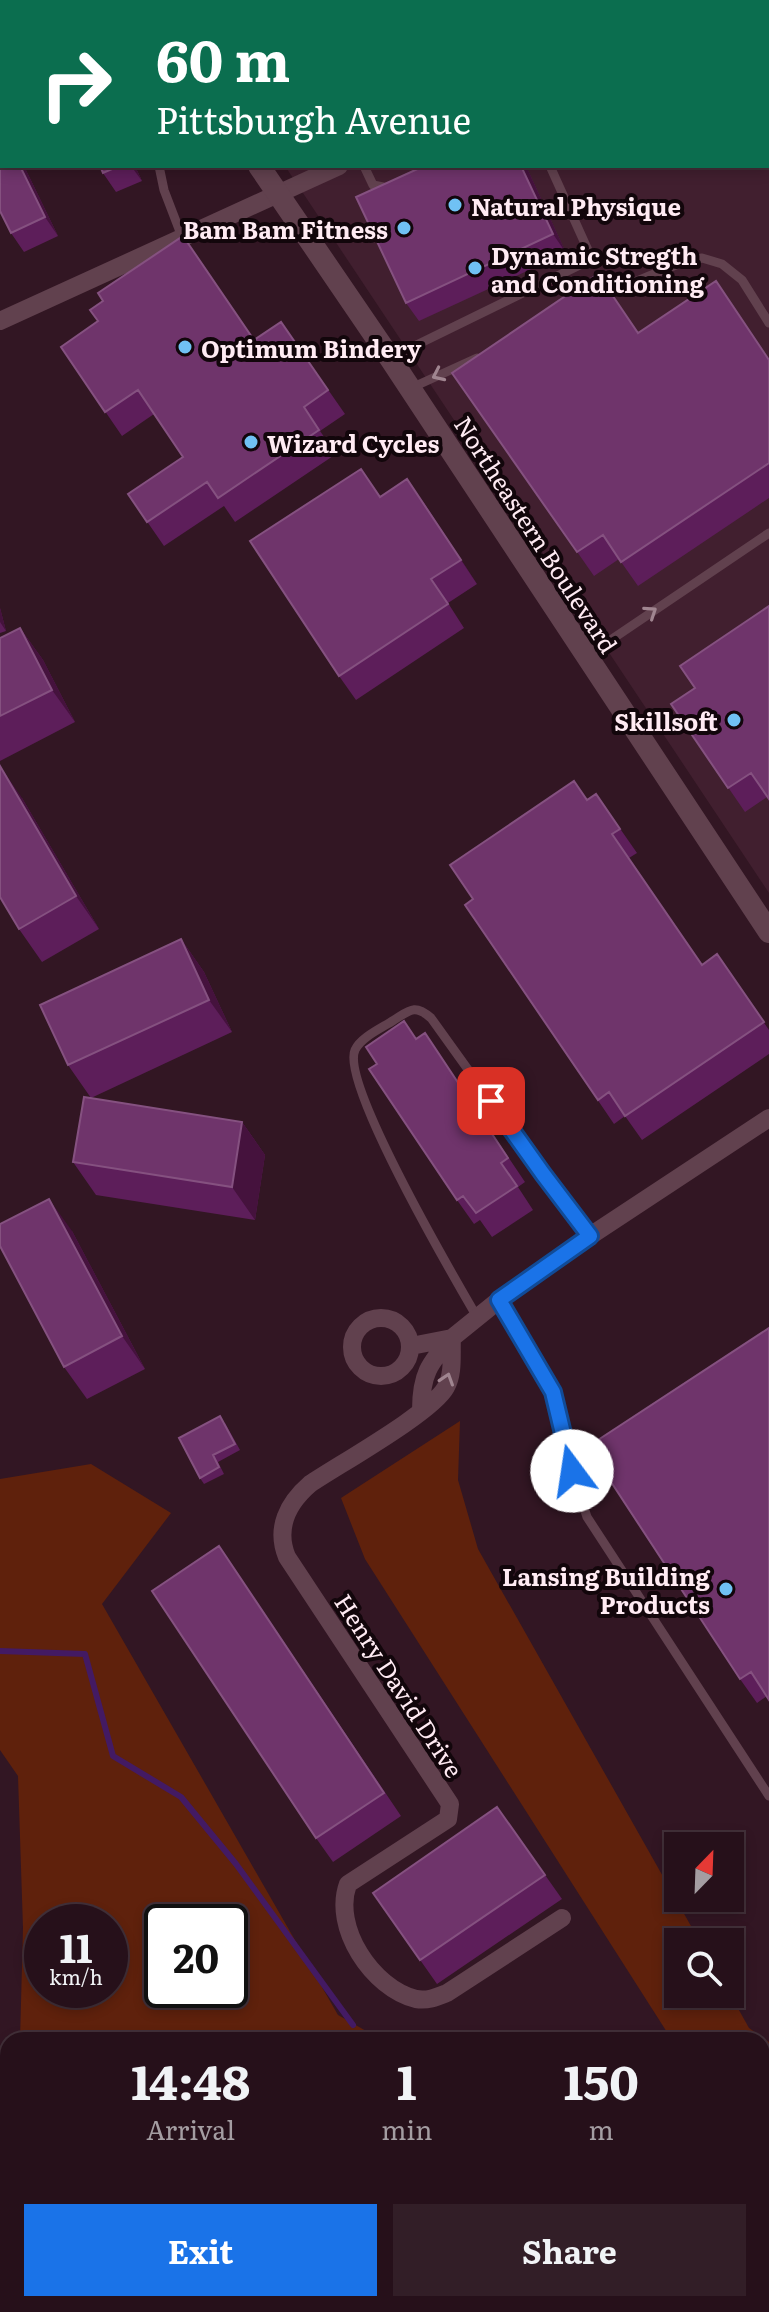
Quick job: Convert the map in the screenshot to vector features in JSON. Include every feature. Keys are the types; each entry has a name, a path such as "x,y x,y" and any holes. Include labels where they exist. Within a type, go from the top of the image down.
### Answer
{"street":[{"name":"Northeastern Boulevard","path":"260,168 410,388 769,932"},
{"path":"0,321 335,168"},
{"path":"411,1346 452,1338 499,1300 590,1236 769,1118"},
{"name":"Henry David Drive","path":"452,1338 451,1377 445,1389 421,1410 298,1494 287,1510 282,1526 282,1544 287,1557 450,1804 448,1819 348,1884 343,1898 345,1913 352,1938 367,1963 400,1993 418,2000 447,1993 562,1918"}],"lane":[{"path":"159,168 164,190 182,237"},
{"path":"365,168 373,185 386,188 402,185"},
{"path":"390,358 592,259 551,168"},
{"path":"590,302 670,267 702,258 722,264 742,280 769,323"},
{"path":"410,388 492,350"},
{"path":"587,656 769,533"},
{"path":"477,1317 415,1206 361,1095 352,1064 355,1050 364,1039 410,1010 421,1010 431,1018 590,1236"},
{"path":"499,1300 553,1392 572,1471 587,1517 769,1796"}],"shaded area":[{"path":"286,168 769,168 769,893"},
{"path":"460,1421 458,1480 478,1549 664,1878 664,1912 683,1912 692,1928 664,1928 664,2008 738,2008 755,2032 667,2032 365,1559 341,1498"},
{"path":"91,1464 171,1513 102,1604 338,2015 368,2032 20,2032 23,1928 18,1776 0,1750 0,1479"}],"building":[{"path":"0,168 21,168 45,217 11,233 0,211"},
{"path":"420,168 522,168 553,234 406,303 356,197"},
{"path":"183,236 254,340 281,322 328,390 304,407 319,430 218,498 207,482 147,522 128,494 183,457 138,390 105,412 61,347 98,321 90,310 103,301 98,293"},
{"path":"598,274 638,333 716,281 769,360 769,463 621,562 603,535 577,552 452,373"},
{"path":"361,469 380,497 407,479 461,560 431,579 448,604 339,676 250,541"},
{"name":"Skillsoft","path":"769,606 769,799 751,773 728,788 671,704 695,688 680,666"},
{"path":"20,628 52,690 0,716 0,638"},
{"path":"0,766 76,896 19,929 0,897"},
{"path":"574,781 587,800 596,794 620,829 612,834 702,965 717,954 764,1022 625,1116 609,1092 598,1100 465,905 473,899 450,865"},
{"path":"181,939 209,1000 68,1065 40,1005"},
{"path":"404,1021 416,1039 425,1033 508,1158 501,1163 517,1186 476,1213 463,1196 457,1200 369,1069 377,1064 366,1047"},
{"path":"84,1097 242,1122 232,1187 73,1162"},
{"path":"49,1199 122,1336 64,1367 0,1246 0,1224"},
{"name":"Lansing Building Products","path":"769,1328 769,1700 751,1672 740,1679 596,1459 606,1452 598,1440"},
{"path":"220,1416 235,1444 213,1455 219,1467 200,1478 179,1438"},
{"path":"219,1546 384,1793 316,1838 152,1591"},
{"path":"497,1807 545,1875 420,1960 373,1893"}],"waterway":[{"path":"0,1651 85,1654 113,1756 181,1797 236,1864 353,2025"}],"place":[{"name":"Natural Physique","path":"455,205"},
{"name":"Bam Bam Fitness","path":"404,228"},
{"name":"Dynamic Stregth and Conditioning","path":"475,268"},
{"name":"Optimum Bindery","path":"185,347"},
{"name":"Wizard Cycles","path":"251,442"},
{"name":"Skillsoft","path":"734,720"},
{"name":"Lansing Building Products","path":"726,1589"}],"route":[{"path":"491,1101 590,1236 499,1300 553,1392 572,1471"}]}
